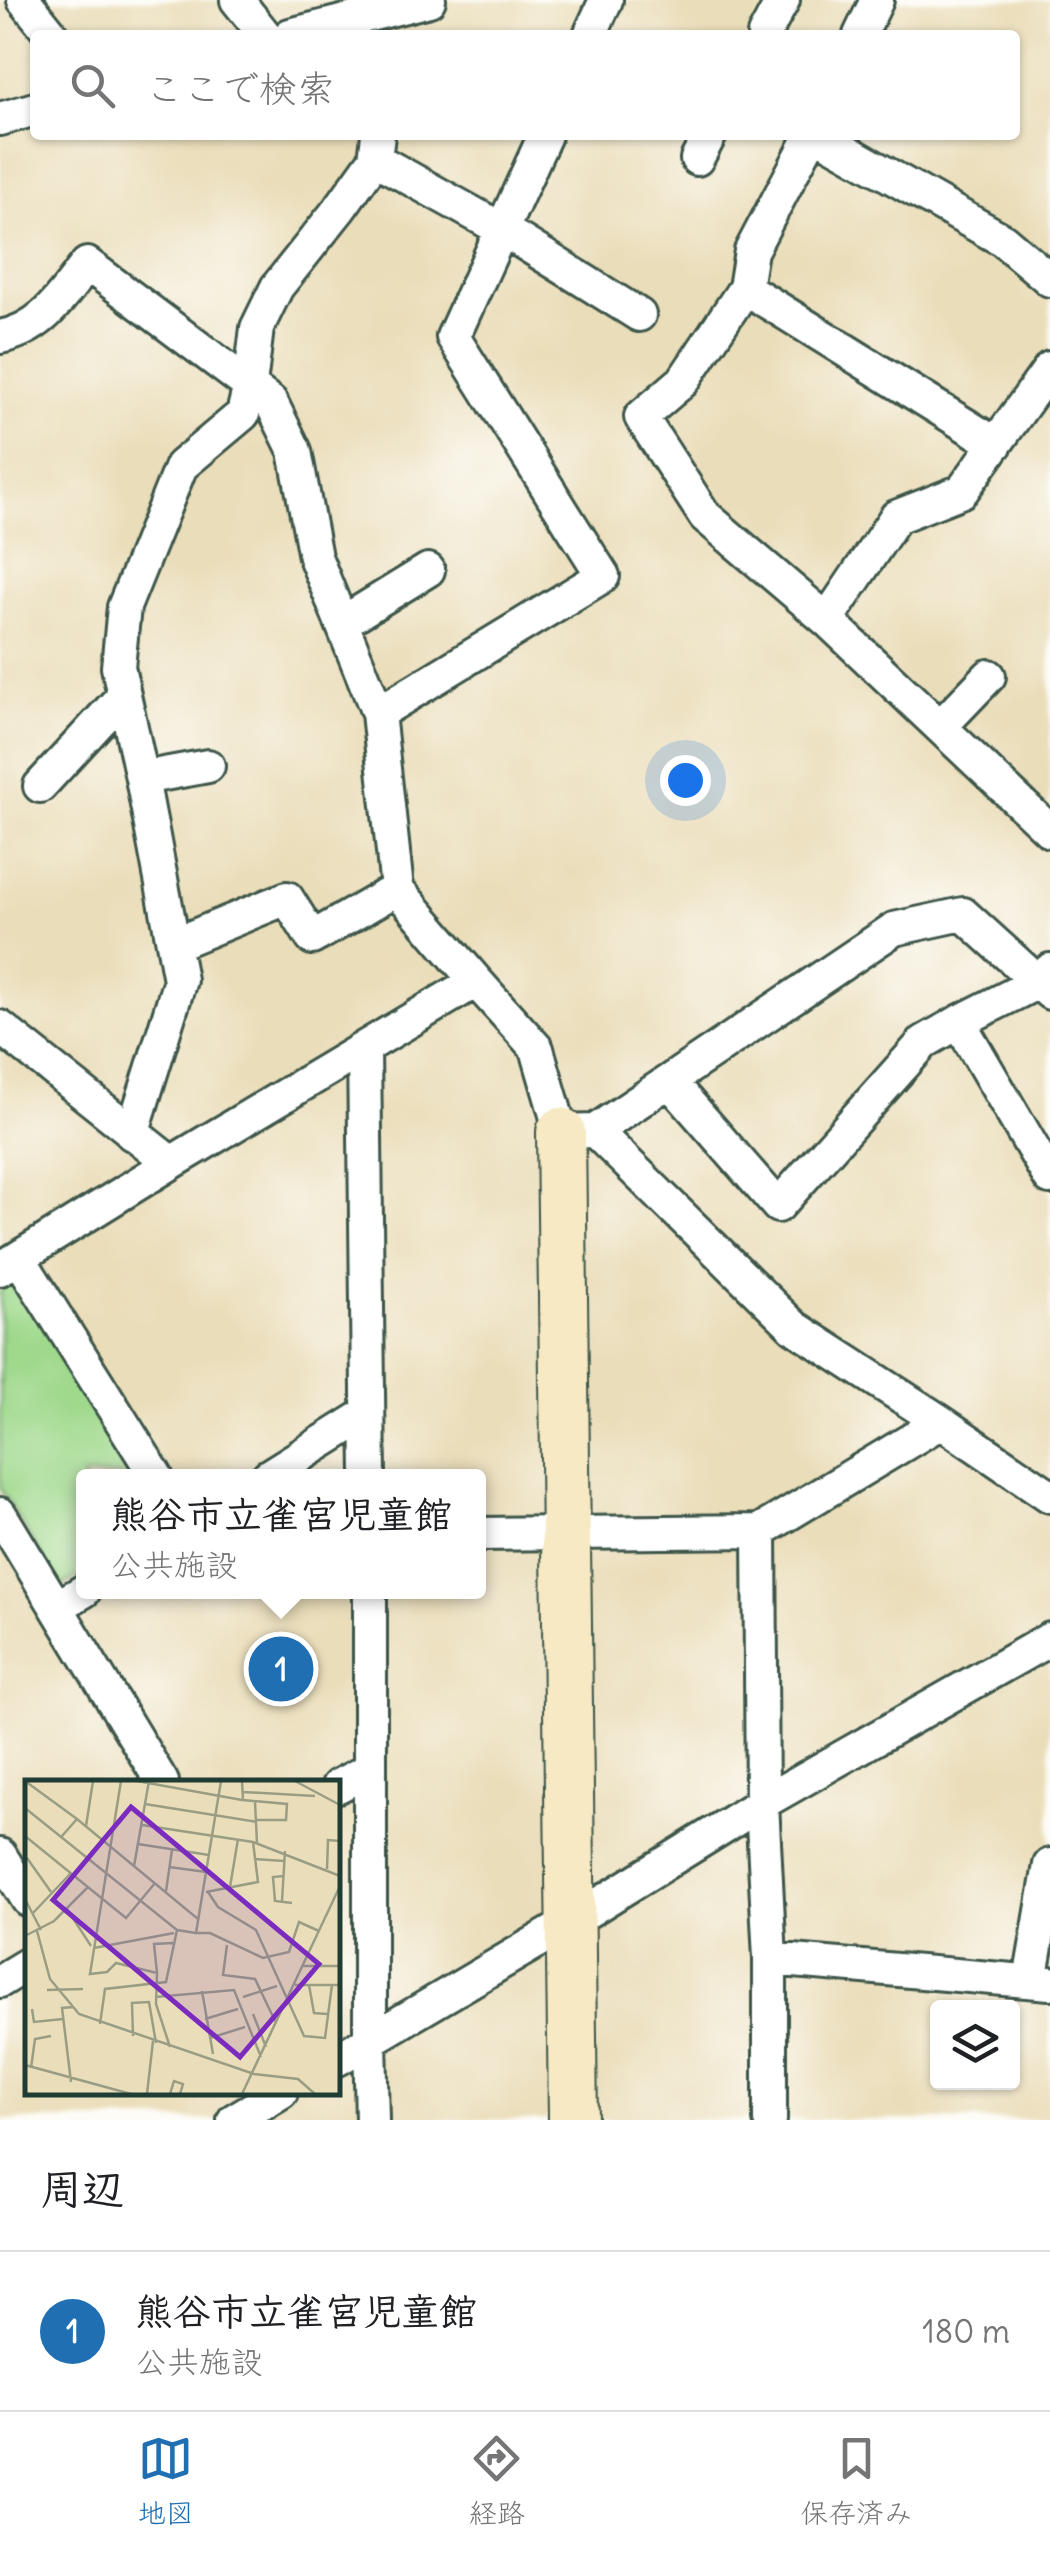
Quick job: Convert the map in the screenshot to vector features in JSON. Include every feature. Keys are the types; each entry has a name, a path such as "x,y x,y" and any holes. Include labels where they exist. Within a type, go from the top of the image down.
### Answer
{"street":[{"path":"24,0 48,30"},
{"path":"236,0 261,30"},
{"path":"316,30 396,15 429,0"},
{"path":"592,30 606,0"},
{"path":"767,30 784,0"},
{"path":"863,30 878,0"},
{"path":"0,119 30,110"},
{"path":"378,713 603,576 453,337 544,140"},
{"path":"811,140 751,251 745,288 682,381 641,417 704,516 827,620 1050,830"},
{"path":"823,140 1003,240 1050,280"},
{"path":"132,1134 180,980 118,667 124,607 182,466 243,414 258,328 277,287 340,208 377,147 639,315"},
{"path":"0,337 21,333 48,314 88,264 270,402 295,452 316,557 378,713 397,890 537,1049 578,1132 794,1327 1050,1496"},
{"path":"745,288 996,444"},
{"path":"827,620 896,517 962,491 1050,368"},
{"path":"342,623 428,570"},
{"path":"940,726 989,676"},
{"path":"40,786 124,695"},
{"path":"142,778 208,766"},
{"path":"175,944 286,898 312,938 397,890"},
{"path":"578,1132 670,1082 894,930 963,914 1046,982 924,1042 778,1206 670,1082"},
{"path":"151,1469 9,1263 476,981"},
{"path":"959,1022 1050,1178"},
{"path":"0,1027 171,1163"},
{"path":"364,1049 368,1469"},
{"path":"573,2120 567,1532 578,1132"},
{"path":"279,1469 367,1414"},
{"path":"486,1534 760,1532 941,1422"},
{"path":"0,1514 70,1599 161,1780"},
{"path":"760,1532 770,2120"},
{"path":"370,1599 372,2120"},
{"path":"340,2058 762,1803 1050,1639"},
{"path":"340,1785 370,1769"},
{"path":"0,1856 25,1895"},
{"path":"770,1959 1040,1982 1050,1864"},
{"path":"0,1981 25,1966"},
{"path":"234,2120 275,2095"}],"green space":[{"path":"26,1269 141,1469 76,1469 76,1577 60,1587 0,1488 0,1285"}],"place":[{"name":"熊谷市立雀宮児童館","path":"281,1669"}]}
